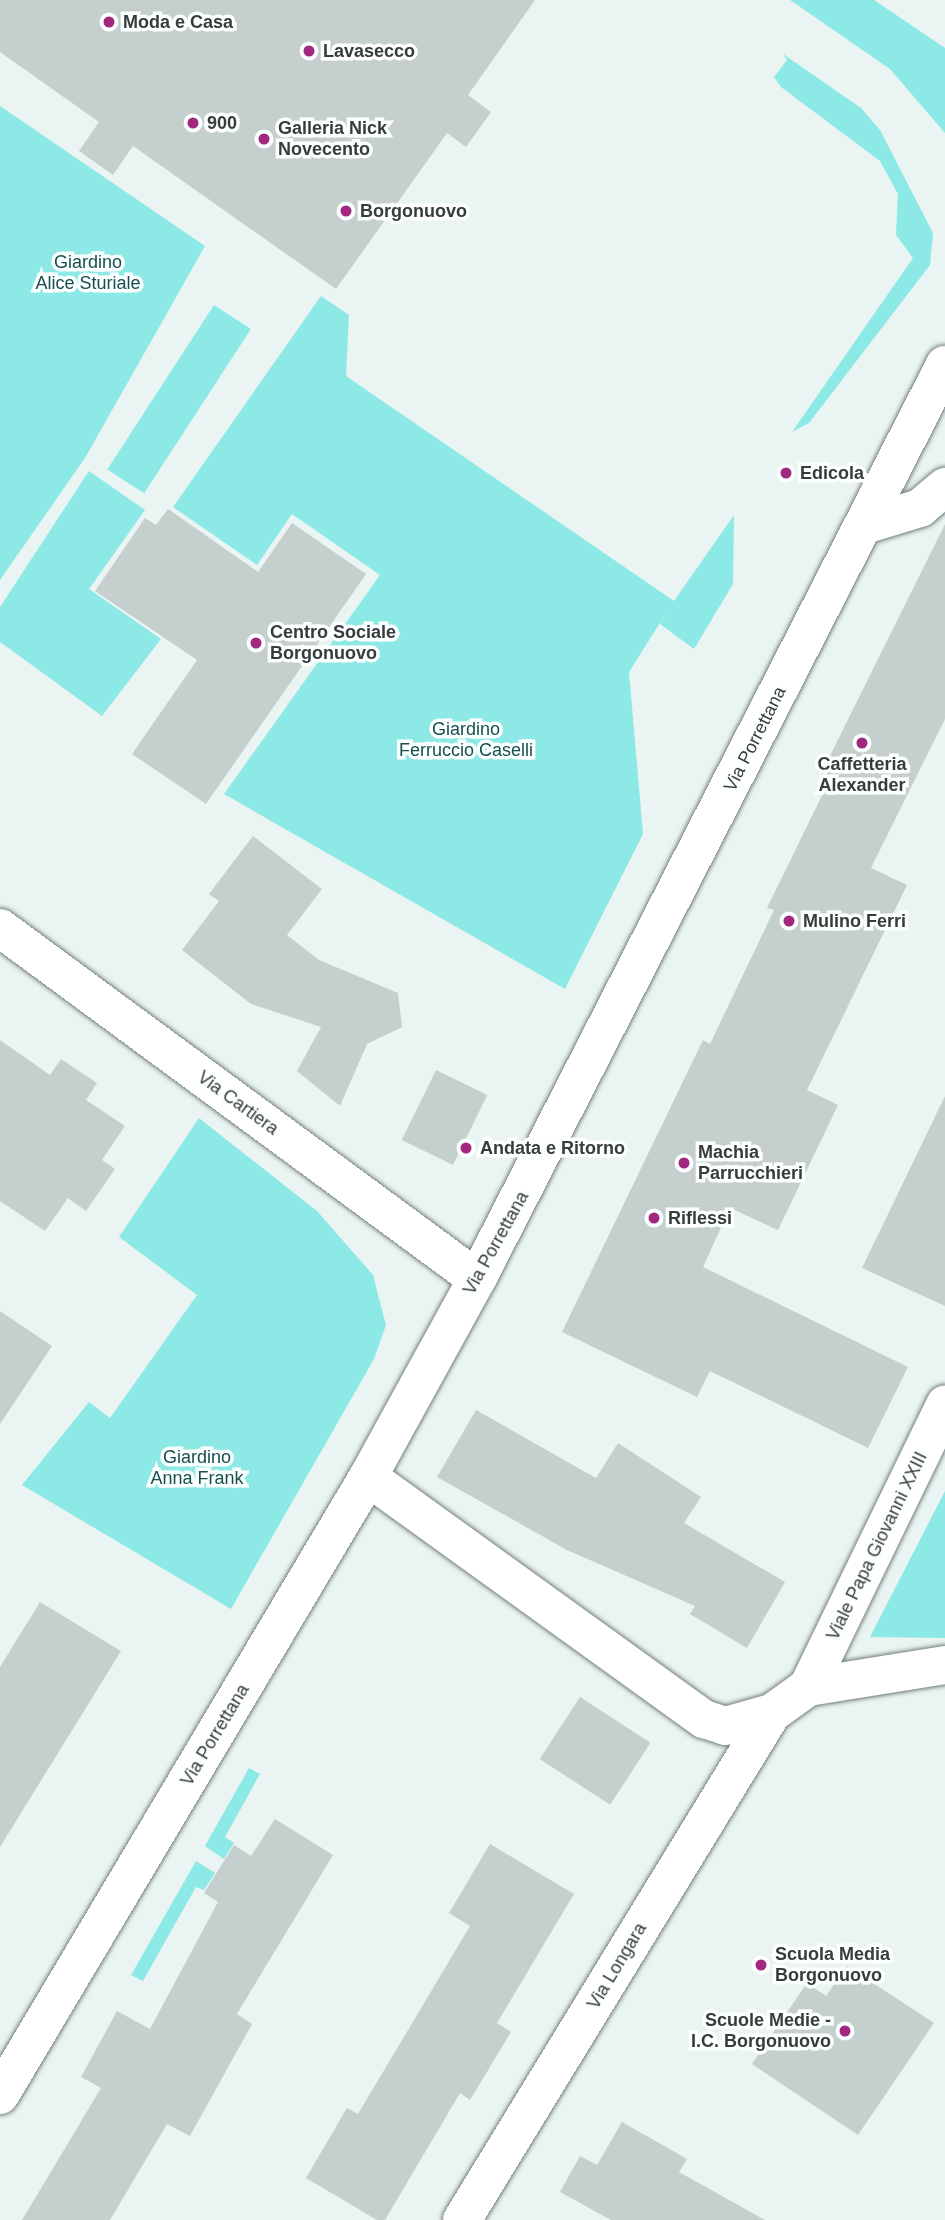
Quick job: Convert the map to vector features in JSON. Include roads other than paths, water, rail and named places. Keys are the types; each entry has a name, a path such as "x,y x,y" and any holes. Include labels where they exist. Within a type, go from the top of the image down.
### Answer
{"street":[{"name":"Via Porrettana","path":"0,2095 368,1477 477,1279 945,365"},
{"path":"863,525 920,508 945,487"},
{"name":"Via Cartiera","path":"0,928 477,1279"},
{"name":"Viale Papa Giovanni XXIII","path":"808,1687 945,1405"},
{"name":"Via Longara","path":"368,1477 704,1719 725,1726 772,1713 808,1687"},
{"path":"808,1687 828,1688 879,1671 945,1665"},
{"name":"Via Longara","path":"462,2220 772,1713"}],"place":[{"name":"Moda e Casa","path":"109,22"},
{"name":"Lavasecco","path":"309,51"},
{"name":"900","path":"193,123"},
{"name":"Galleria Nick Novecento","path":"264,139"},
{"name":"Borgonuovo","path":"346,211"},
{"name":"Edicola","path":"786,473"},
{"name":"Centro Sociale Borgonuovo","path":"256,643"},
{"name":"Caffetteria Alexander","path":"862,743"},
{"name":"Mulino Ferri","path":"789,921"},
{"name":"Andata e Ritorno","path":"466,1148"},
{"name":"Machia Parrucchieri","path":"684,1163"},
{"name":"Riflessi","path":"654,1218"},
{"name":"Scuola Media Borgonuovo","path":"761,1965"},
{"name":"Scuole Medie - I.C. Borgonuovo","path":"845,2031"}],"park label":[{"name":"Giardino Alice Sturiale","path":"88,273"},
{"name":"Giardino Ferruccio Caselli","path":"466,740"},
{"name":"Giardino Anna Frank","path":"197,1468"}]}
